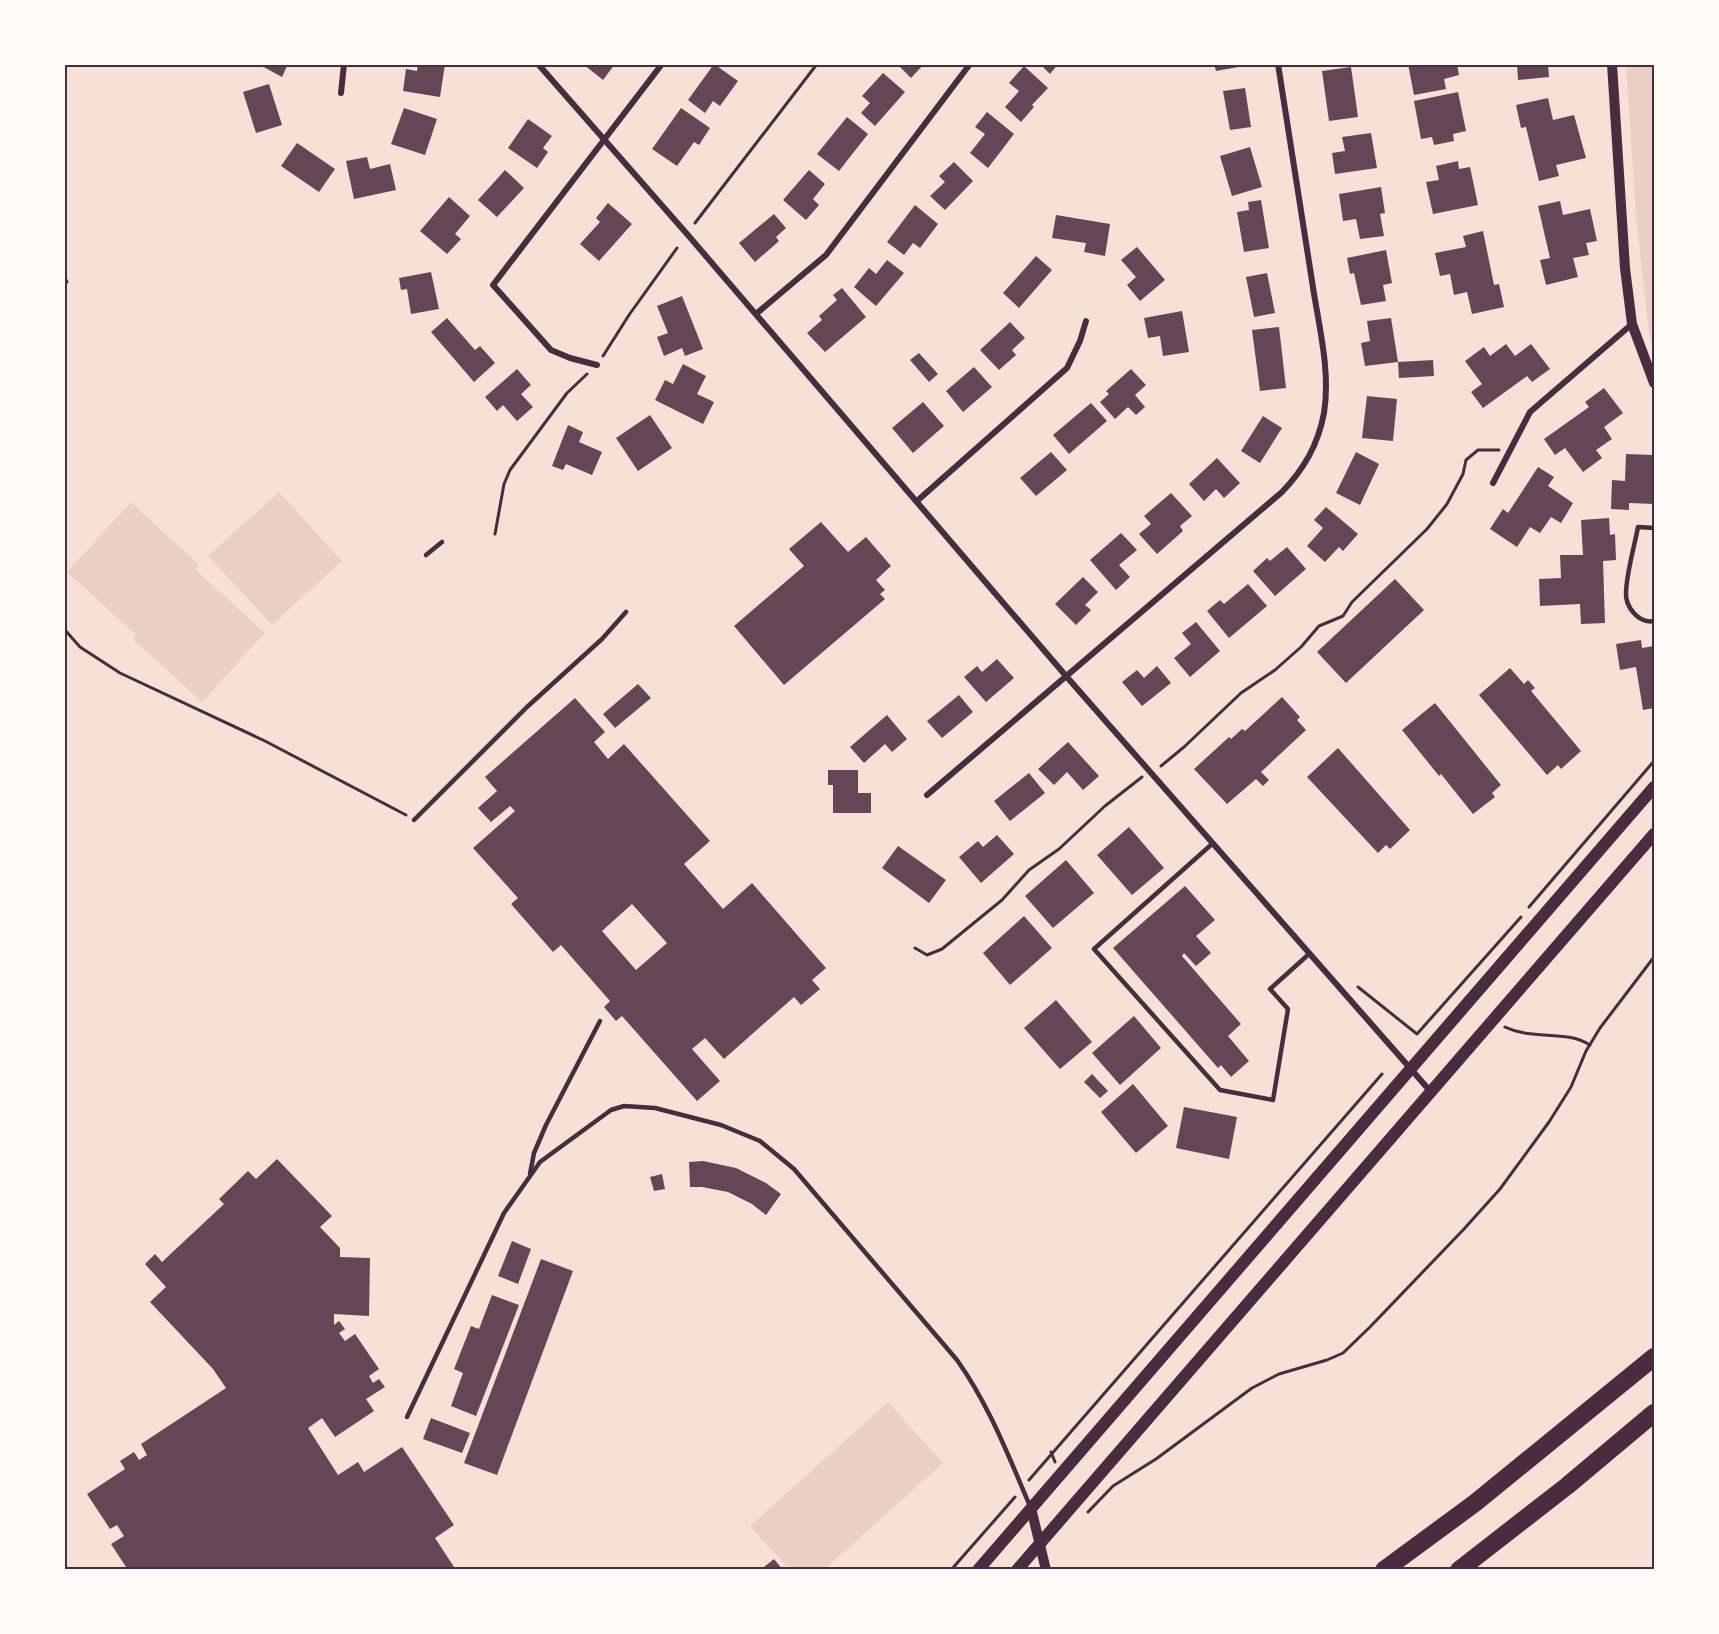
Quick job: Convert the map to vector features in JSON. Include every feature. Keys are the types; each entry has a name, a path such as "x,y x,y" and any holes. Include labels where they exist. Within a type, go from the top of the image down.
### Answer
{"highway":[{"path":"1384,1569 1474,1503 1654,1356"},
{"path":"1459,1569 1567,1486 1654,1413"}],"main road":[{"path":"978,1569 1411,1071 1654,787"},
{"path":"1017,1569 1432,1093 1654,834"}],"street":[{"path":"341,93 344,64"},
{"path":"538,64 1066,676 1432,1093"},
{"path":"597,365 551,350 493,285 662,64"},
{"path":"756,314 826,255 970,64"},
{"path":"927,795 1282,492 1309,458 1319,436 1324,411 1323,354 1278,64"},
{"path":"1612,64 1624,268 1632,324 1654,383"},
{"path":"917,501 1067,369 1086,321"},
{"path":"1493,483 1530,412 1632,324"},
{"path":"1030,1508 1046,1569"}],"lane":[{"path":"1654,528 1638,527 1626,595 1635,615 1648,622 1654,621"},
{"path":"426,555 442,542"},
{"path":"414,819 527,707 603,639 626,612"},
{"path":"1212,844 1094,949 1220,1090 1273,1100 1288,1009 1270,989 1309,954"},
{"path":"529,1177 538,1143 600,1021"},
{"path":"407,1417 504,1213 540,1162 610,1110 624,1106 655,1108 721,1125 760,1141 794,1169 957,1360 988,1410 1030,1508"}],"path":[{"path":"695,223 817,64"},
{"path":"495,534 504,484 517,458 567,393 597,365 629,315 677,248"},
{"path":"64,276 67,282"},
{"path":"915,948 927,955 942,949 1002,900 1029,870 1059,849 1105,806 1170,760 1241,693 1275,670 1302,647 1319,626 1343,616 1352,602 1427,529 1447,504 1459,481 1466,460 1478,450 1510,450"},
{"path":"64,626 80,647 120,673 264,741 414,819"},
{"path":"1529,907 1654,760"},
{"path":"1358,987 1417,1034 1522,916"},
{"path":"1074,1505 1082,1519 1113,1486 1156,1459 1252,1388 1280,1374 1343,1353 1500,1189 1572,1087 1600,1028 1654,957"},
{"path":"1493,1020 1522,1034 1572,1037 1590,1045"},
{"path":"951,1569 1382,1074"},
{"path":"1051,1452 1060,1474"}],"shaded area":[{"path":"1626,65 1654,65 1654,348 1649,334 1636,216"},
{"path":"279,492 342,561 272,625 208,556"},
{"path":"131,502 199,565 196,570 265,633 202,702 133,639 136,635 67,572"},
{"path":"888,1402 943,1463 825,1569 789,1569 750,1526"}],"building":[{"path":"258,64 288,64 282,77"},
{"path":"418,64 445,64 440,97 403,91 406,69 417,71"},
{"path":"583,64 615,64 603,80"},
{"path":"714,64 738,81 720,106 713,101 705,113 688,100"},
{"path":"897,64 924,64 911,78"},
{"path":"1040,64 1058,64 1050,74"},
{"path":"1214,64 1244,64 1244,66 1216,71"},
{"path":"1408,64 1457,64 1459,75 1444,79 1446,89 1414,95"},
{"path":"1517,64 1548,64 1549,77 1518,80"},
{"path":"1024,66 1048,88 1032,105 1034,107 1021,122 1005,107 1019,91 1009,83"},
{"path":"1351,67 1358,117 1329,121 1322,71"},
{"path":"883,73 905,92 875,126 861,113 870,103 862,96"},
{"path":"269,84 282,125 256,133 243,92"},
{"path":"1245,88 1251,127 1230,130 1223,91"},
{"path":"1458,92 1466,131 1453,134 1454,141 1434,145 1432,137 1421,139 1414,101"},
{"path":"1548,98 1553,120 1574,115 1586,158 1556,165 1559,176 1539,181 1526,127 1521,128 1516,105"},
{"path":"404,108 437,119 425,155 391,144"},
{"path":"681,108 710,128 699,145 694,142 677,166 652,149"},
{"path":"987,112 1014,134 988,168 970,153 985,134 975,127"},
{"path":"847,117 868,134 839,171 817,154"},
{"path":"528,119 552,136 543,148 548,152 537,168 508,148"},
{"path":"1371,133 1377,168 1335,174 1332,153 1345,151 1342,137"},
{"path":"297,143 335,169 319,192 281,166"},
{"path":"1250,147 1262,187 1232,196 1220,156"},
{"path":"367,157 370,169 390,164 396,190 354,199 346,161"},
{"path":"1458,161 1459,169 1470,167 1478,205 1433,214 1426,182 1439,180 1436,166"},
{"path":"954,162 973,181 945,210 930,196 945,182 939,176"},
{"path":"505,170 524,188 497,217 478,200"},
{"path":"809,170 825,184 813,199 819,205 806,220 783,200"},
{"path":"1381,187 1385,213 1380,214 1384,236 1360,239 1356,219 1343,221 1339,194"},
{"path":"449,197 470,216 455,234 461,239 447,254 420,231"},
{"path":"1261,200 1269,248 1244,252 1237,212 1249,210 1248,202"},
{"path":"1560,201 1563,215 1590,209 1597,241 1586,243 1589,255 1573,258 1578,277 1546,285 1540,260 1550,258 1538,206"},
{"path":"608,203 632,224 599,261 580,244 600,222 596,218"},
{"path":"915,205 938,224 920,248 913,243 904,255 887,242"},
{"path":"774,214 786,228 776,237 779,241 755,262 739,243"},
{"path":"1056,215 1110,224 1105,256 1084,252 1086,243 1052,238"},
{"path":"1483,231 1494,285 1499,284 1504,307 1472,314 1467,292 1454,295 1450,274 1440,276 1435,253 1466,247 1463,236"},
{"path":"1137,247 1165,280 1140,301 1127,285 1136,277 1121,260"},
{"path":"1386,250 1392,283 1383,285 1386,301 1361,305 1354,273 1350,274 1347,258"},
{"path":"1036,256 1052,270 1019,308 1003,293"},
{"path":"887,260 904,273 876,306 854,287 869,268 876,274"},
{"path":"431,272 439,309 411,314 407,289 401,290 399,278"},
{"path":"1267,273 1275,313 1254,317 1246,277"},
{"path":"842,288 866,317 825,352 807,333 822,320 819,316 837,300 833,295"},
{"path":"682,296 703,349 685,356 682,348 664,356 657,337 668,333 657,306"},
{"path":"1182,311 1189,352 1163,356 1160,336 1148,338 1144,318"},
{"path":"447,318 475,350 480,346 495,363 474,382 431,332"},
{"path":"1391,318 1398,362 1365,366 1361,343 1370,341 1367,321"},
{"path":"1010,322 1025,338 1012,350 1016,355 999,370 980,350"},
{"path":"1279,327 1286,388 1260,391 1252,330"},
{"path":"1506,344 1515,356 1531,344 1550,369 1532,382 1527,376 1483,408 1471,392 1482,384 1465,361 1484,347 1490,356"},
{"path":"919,353 938,374 929,382 910,360"},
{"path":"1433,360 1434,376 1399,378 1398,362"},
{"path":"683,364 706,376 697,394 714,402 703,424 655,400 665,380 673,384"},
{"path":"974,367 992,387 963,412 946,391"},
{"path":"517,369 531,385 521,394 533,407 517,421 503,405 497,411 485,397"},
{"path":"1131,369 1146,385 1135,395 1145,407 1136,415 1128,407 1115,419 1100,402 1109,394 1106,391"},
{"path":"1604,388 1623,413 1604,427 1612,439 1596,450 1602,458 1583,472 1565,448 1555,455 1544,439 1589,407 1585,402"},
{"path":"1367,396 1397,399 1393,441 1362,438"},
{"path":"923,402 944,426 913,453 892,428"},
{"path":"1091,403 1107,421 1069,454 1053,435"},
{"path":"650,415 672,448 638,471 616,438"},
{"path":"1263,416 1282,428 1260,463 1241,451"},
{"path":"568,425 583,432 579,442 602,452 592,475 566,464 563,470 552,466"},
{"path":"1051,452 1067,470 1036,496 1020,478"},
{"path":"1356,452 1379,464 1360,505 1336,493"},
{"path":"1626,454 1654,455 1654,504 1629,503 1629,510 1611,509 1612,480 1625,481"},
{"path":"1217,458 1240,483 1224,498 1216,489 1204,501 1189,484"},
{"path":"1538,467 1554,477 1548,486 1573,503 1561,523 1551,517 1540,533 1530,527 1517,547 1490,529 1503,509 1508,513"},
{"path":"1171,493 1192,516 1180,526 1183,531 1157,554 1139,534 1151,524 1144,516"},
{"path":"1326,507 1358,534 1343,551 1339,547 1325,562 1307,546 1323,528 1314,520"},
{"path":"1609,518 1610,535 1615,534 1616,560 1603,561 1605,623 1581,624 1580,604 1540,606 1539,579 1561,578 1560,555 1583,555 1581,520"},
{"path":"821,522 848,552 866,537 891,566 876,580 885,590 880,594 885,599 784,685 734,626 804,566 789,549"},
{"path":"1121,533 1137,550 1119,565 1130,577 1116,590 1090,560"},
{"path":"1287,547 1306,569 1275,596 1253,571 1267,558 1270,561"},
{"path":"1083,577 1098,592 1085,605 1091,610 1076,625 1055,604"},
{"path":"1395,579 1424,610 1346,683 1317,652"},
{"path":"1248,584 1267,606 1229,638 1207,611 1220,600 1224,604"},
{"path":"1196,622 1220,651 1190,677 1174,658 1191,644 1182,633"},
{"path":"1641,640 1642,648 1654,646 1654,708 1643,710 1636,667 1620,670 1616,644"},
{"path":"997,659 1014,678 986,702 964,677 977,666 982,672"},
{"path":"1157,666 1171,683 1142,706 1122,682 1137,670 1144,678"},
{"path":"1510,668 1524,684 1528,680 1535,688 1531,691 1581,751 1561,769 1558,765 1547,775 1479,695"},
{"path":"638,684 651,698 615,728 603,714"},
{"path":"959,695 973,712 942,738 927,721"},
{"path":"1282,697 1300,717 1297,720 1306,730 1261,772 1269,780 1263,786 1256,779 1227,804 1194,769 1229,737 1231,739 1242,729 1245,731"},
{"path":"575,698 605,732 594,742 608,759 624,744 710,841 684,864 723,909 752,883 826,968 812,980 820,989 801,1005 794,997 724,1059 705,1038 692,1049 720,1081 697,1101 622,1016 616,1021 604,1007 610,1001 561,945 553,952 511,904 518,898 473,848 515,811 510,806 491,822 478,808 497,791 485,777","holes":["632,904 667,943 636,970 602,931"]},
{"path":"1435,703 1501,785 1492,793 1495,797 1473,814 1402,730"},
{"path":"887,715 907,739 892,752 885,744 864,763 850,747"},
{"path":"1068,742 1099,776 1083,790 1067,772 1054,785 1038,769"},
{"path":"1338,748 1410,830 1390,849 1386,845 1378,853 1307,777"},
{"path":"828,770 858,770 858,793 871,793 871,813 833,813 833,785 828,785"},
{"path":"1029,773 1045,793 1010,821 994,801"},
{"path":"1129,827 1164,868 1132,895 1097,855"},
{"path":"997,835 1014,854 981,883 959,857 978,841 983,847"},
{"path":"898,846 946,880 929,903 882,868"},
{"path":"1066,860 1094,893 1053,928 1025,896"},
{"path":"1185,886 1215,920 1196,936 1211,953 1196,966 1184,953 1182,956 1241,1024 1228,1036 1249,1061 1231,1077 1221,1065 1218,1068 1113,948"},
{"path":"1024,916 1052,948 1010,985 983,953"},
{"path":"1056,1000 1092,1042 1060,1069 1024,1028"},
{"path":"1134,1016 1161,1048 1120,1085 1092,1053"},
{"path":"1092,1074 1108,1091 1100,1098 1084,1082"},
{"path":"1133,1084 1168,1126 1136,1153 1101,1112"},
{"path":"1184,1107 1237,1117 1229,1159 1176,1148"},
{"path":"277,1159 332,1216 320,1227 340,1248 340,1257 370,1258 369,1316 334,1314 334,1325 339,1321 345,1329 339,1333 345,1341 355,1334 379,1369 369,1376 373,1383 379,1379 385,1387 366,1399 374,1411 335,1437 322,1418 308,1428 338,1475 358,1462 364,1472 402,1447 454,1525 435,1538 456,1570 128,1570 111,1544 124,1536 117,1525 110,1529 87,1494 125,1469 120,1461 134,1452 139,1460 147,1455 141,1444 226,1388 213,1369 150,1302 166,1287 145,1264 155,1254 162,1262 224,1204 219,1199 248,1171 256,1179"},
{"path":"703,1161 736,1168 766,1183 781,1194 766,1215 752,1204 728,1192 690,1187 689,1162"},
{"path":"662,1174 665,1189 654,1191 650,1177"},
{"path":"512,1241 531,1249 518,1284 498,1276"},
{"path":"541,1259 573,1271 497,1475 464,1463"},
{"path":"492,1295 519,1305 476,1416 451,1406 463,1373 454,1369 471,1326 479,1329"},
{"path":"431,1418 470,1433 462,1453 423,1439"},
{"path":"774,1559 783,1570 766,1570 764,1567"}]}
